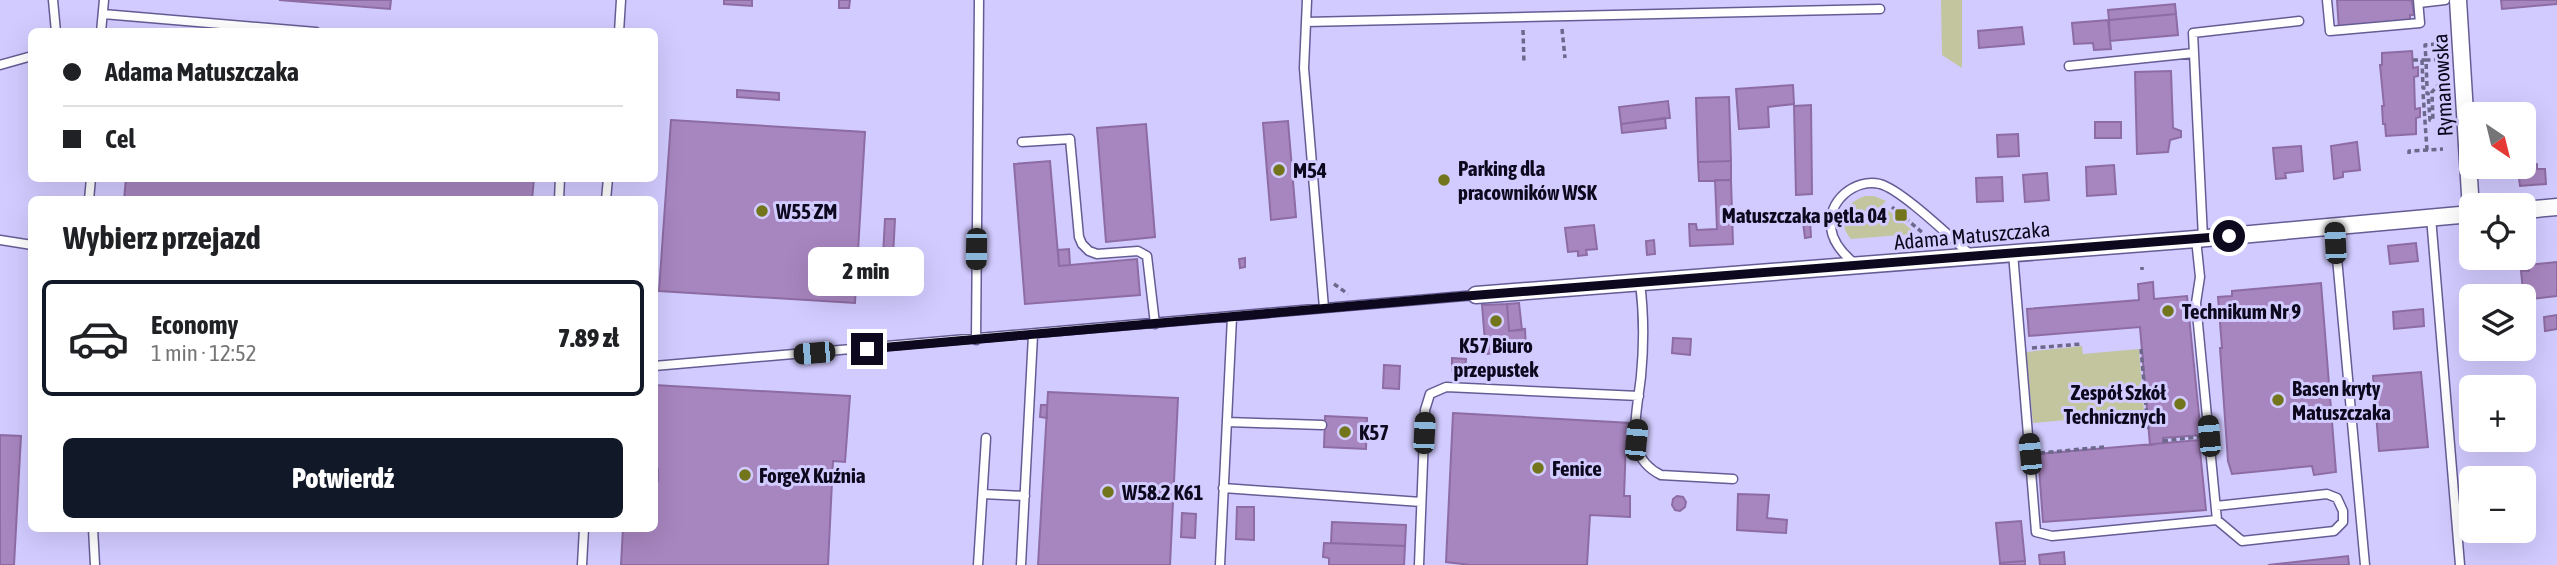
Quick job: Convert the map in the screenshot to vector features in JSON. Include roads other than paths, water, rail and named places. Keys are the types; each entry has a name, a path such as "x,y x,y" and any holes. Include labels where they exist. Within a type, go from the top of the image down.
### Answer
{"street":[{"name":"Rymanowska","path":"2458,0 2470,193"},
{"path":"2536,209 2557,207"},
{"name":"Adama Matuszczaka","path":"1476,295 2199,239 2459,214"}],"lane":[{"path":"54,0 56,28"},
{"path":"101,28 104,0"},
{"path":"619,28 621,0"},
{"path":"976,340 979,0"},
{"path":"1307,0 1304,68 1324,308"},
{"path":"2327,0 2330,31 2420,23 2418,2 2445,0"},
{"path":"1306,22 1842,4 1880,9"},
{"path":"103,14 269,28"},
{"path":"2217,520 2196,303 2200,277 2193,33 2299,21"},
{"path":"2069,66 2194,53"},
{"path":"0,65 28,57"},
{"path":"1022,142 1070,139 1079,237 1082,244 1097,254 1139,251 1147,256 1155,324"},
{"path":"1857,265 1839,248 1830,220 1843,195 1859,185 1870,183 1880,184 1900,195 1972,256"},
{"path":"2431,218 2460,565"},
{"path":"2334,225 2365,565"},
{"path":"0,240 28,244"},
{"path":"2013,253 2036,532 2052,536 2217,520 2242,541 2334,531 2343,522 2343,511 2337,498 2327,494 2216,506"},
{"path":"1640,283 1643,317 1637,450 1646,465 1661,475 1733,479"},
{"path":"658,366 1476,295"},
{"path":"1220,565 1232,317"},
{"path":"1021,565 1033,335"},
{"path":"1419,565 1426,401 1430,394 1446,387 1639,396"},
{"path":"1227,422 1322,425"},
{"path":"978,565 986,438"},
{"path":"1223,488 1421,502"},
{"path":"983,494 1025,496"},
{"path":"93,532 95,565"},
{"path":"582,565 584,532"}],"place":[{"name":"M54","path":"1279,170"},
{"name":"Parking dla pracowników WSK","path":"1444,180"},
{"name":"W55 ZM","path":"762,211"},
{"name":"Matuszczaka pętla 04","path":"1901,215"},
{"name":"Technikum Nr 9","path":"2168,311"},
{"name":"K57 Biuro przepustek","path":"1496,321"},
{"name":"Basen kryty Matuszczaka","path":"2278,400"},
{"name":"Zespół Szkół Technicznych","path":"2180,404"},
{"name":"K57","path":"1345,432"},
{"name":"Fenice","path":"1538,468"},
{"name":"ForgeX Kuźnia","path":"745,475"},
{"name":"W58.2 K61","path":"1108,492"}]}
